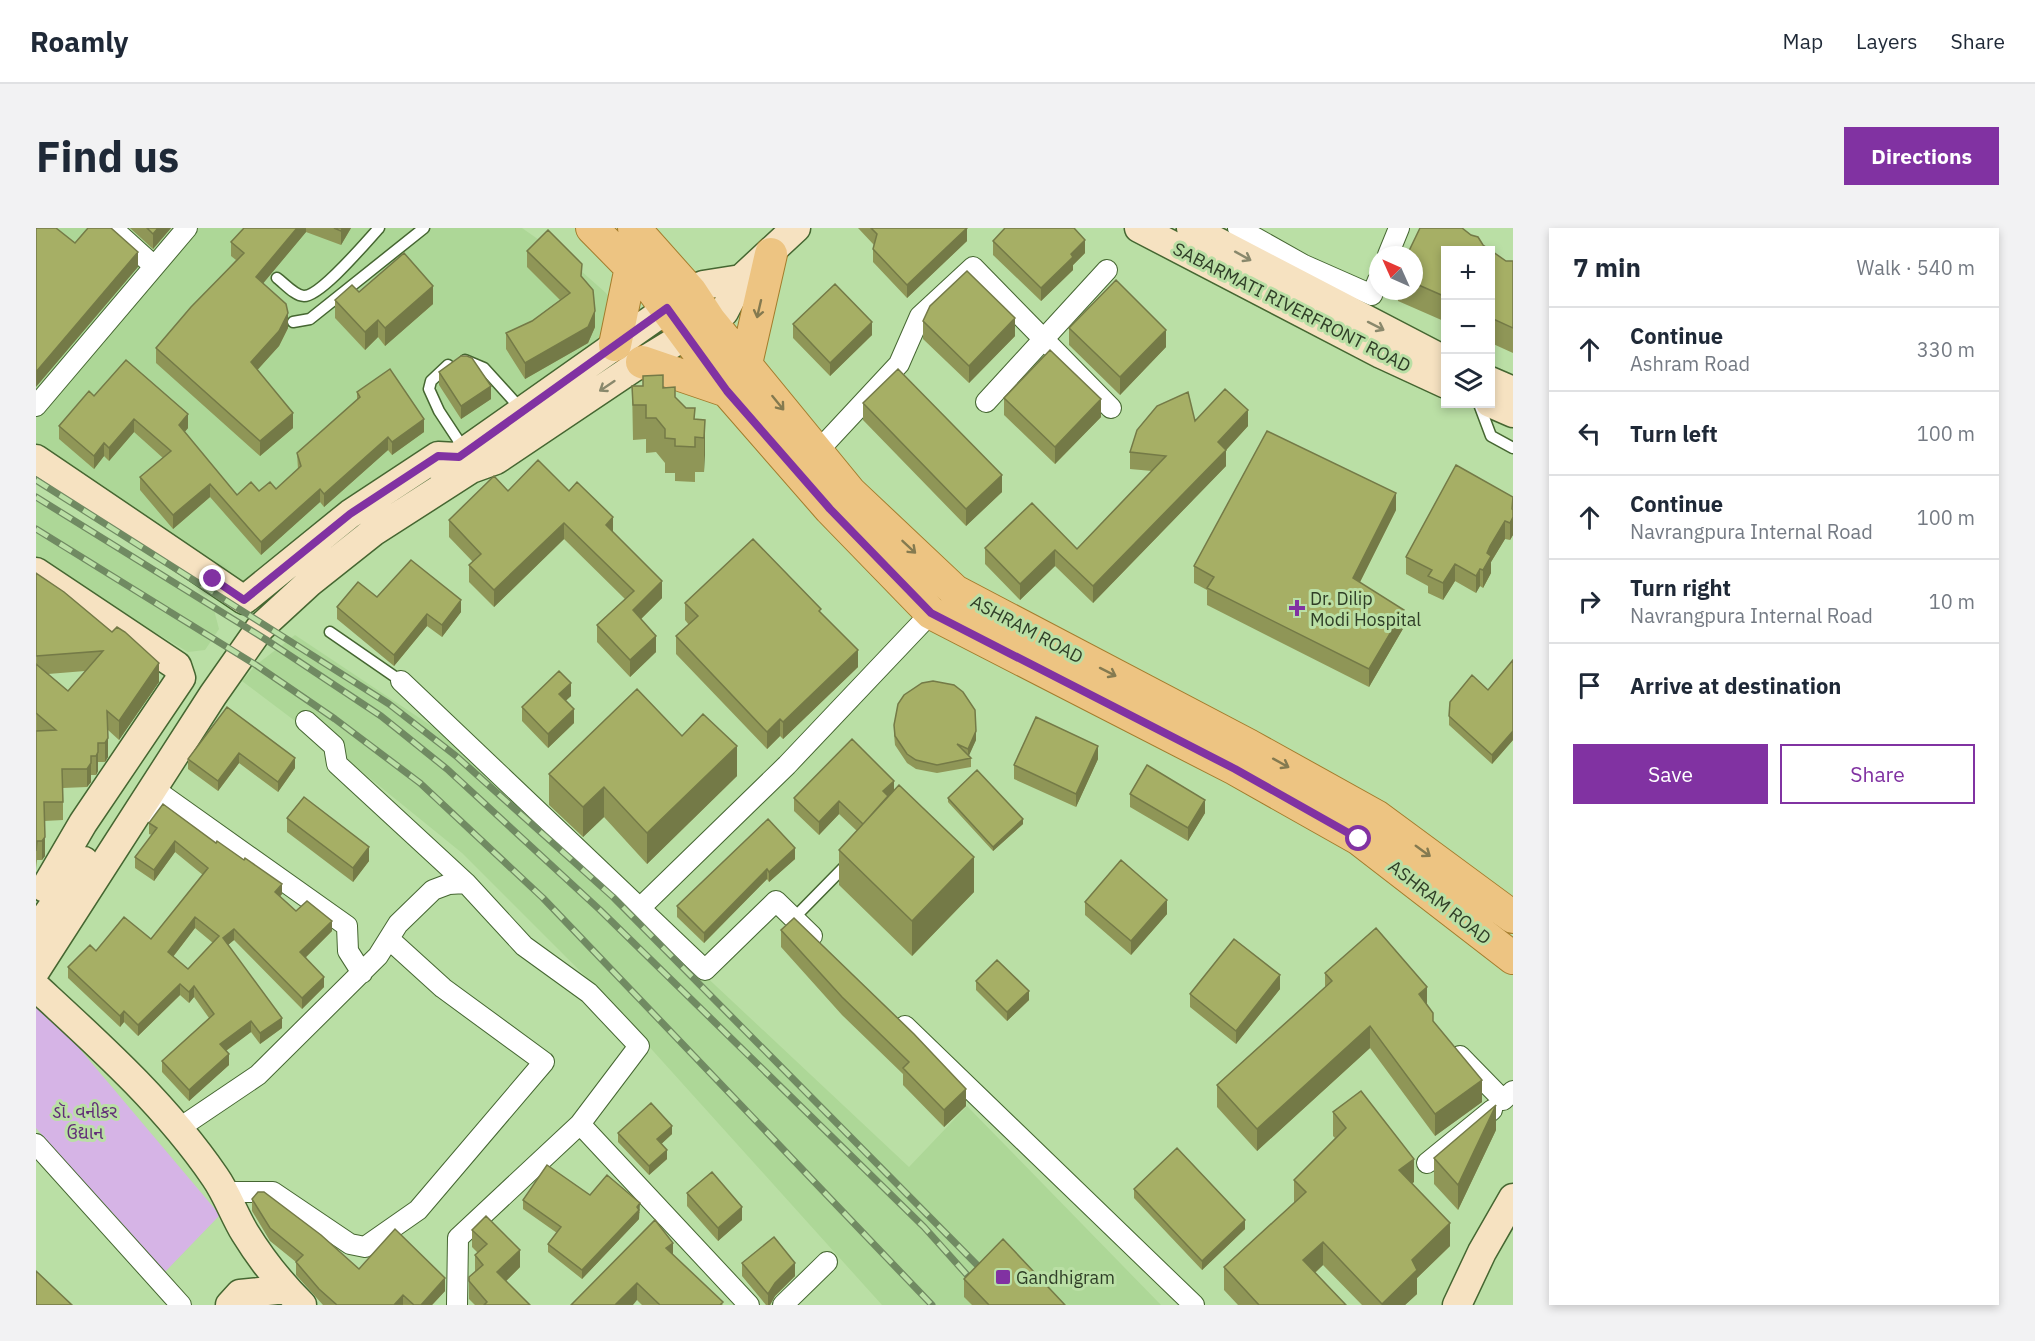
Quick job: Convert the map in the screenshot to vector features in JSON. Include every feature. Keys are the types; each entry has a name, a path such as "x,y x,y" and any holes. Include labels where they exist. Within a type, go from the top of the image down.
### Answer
{"main road":[{"name":"ASHRAM ROAD","path":"592,228 631,267 679,300"},
{"name":"ASHRAM ROAD","path":"634,228 698,329 727,391 830,509 931,613 1235,769 1359,839 1513,958"},
{"path":"746,364 771,254"},
{"path":"615,345 631,267"},
{"name":"ASHRAM ROAD","path":"698,329 746,364 850,492 955,591 1376,816 1513,917"},
{"path":"642,362 727,391"}],"street":[{"path":"112,228 154,266"},
{"path":"36,406 187,228"},
{"path":"36,970 213,696 260,628 310,582 373,532 471,469 496,460 642,362 724,312 741,279 771,254 796,228"},
{"name":"SABARMATI RIVERFRONT ROAD","path":"1140,228 1362,345 1441,382"},
{"name":"SABARMATI RIVERFRONT ROAD","path":"1191,228 1300,275 1441,358"},
{"path":"1238,228 1300,275 1369,295"},
{"path":"1392,246 1399,228"},
{"path":"818,451 899,364 920,316 973,267 1111,408"},
{"path":"986,402 1107,270"},
{"path":"36,931 248,617 299,569 363,519 462,454 679,300 703,285 741,279"},
{"path":"1495,383 1513,391"},
{"path":"1495,406 1513,413"},
{"path":"36,459 244,600 350,514 438,456 462,454"},
{"path":"36,572 177,666 181,678 83,823 36,905"},
{"path":"639,909 787,765 931,613"},
{"path":"401,681 705,970 776,901 828,951"},
{"path":"306,721 334,746 337,764 466,884 524,946 589,993 639,1046 580,1125 458,1238 457,1305"},
{"path":"294,1297 246,1234 223,1192 178,1129 119,1063 36,988 161,795 348,926 348,951 362,973"},
{"path":"178,1129 258,1075 362,973 378,956 398,924 433,890 449,884 466,884"},
{"path":"223,1192 273,1192 350,1244 365,1247 417,1210 544,1062 443,988 388,939"},
{"path":"887,1009 1194,1305"},
{"path":"1427,1163 1508,1095 1444,1040"},
{"path":"580,1125 749,1305"},
{"path":"36,1144 181,1305"},
{"path":"1456,1305 1498,1221 1513,1198"},
{"path":"646,1229 662,1212"},
{"path":"783,1305 827,1262"},
{"path":"230,1305 240,1294 294,1297"}],"lane":[{"path":"277,278 298,294 311,294 380,228"},
{"path":"293,322 309,319 424,228"},
{"path":"462,454 429,389 437,374 452,363 464,359 484,368 523,411"},
{"path":"1480,408 1491,436 1513,448"},
{"path":"330,632 401,681"},
{"path":"794,918 854,857"}],"shaded area":[{"path":"36,228 522,228 572,263 606,293 631,329 484,439 440,441 240,589 36,465"},
{"path":"36,495 213,606 219,629 205,650 188,652 36,562"},
{"path":"295,635 457,743 909,1167 967,1106 1161,1305 882,1305 590,981 462,853 356,767 242,681 256,665"}],"green space":[{"name":"ડૉ. વનીકર ઉદ્યાન","path":"36,1007 68,1035 220,1215 163,1274 36,1128"}],"building":[{"path":"36,228 56,228 75,243 88,228 111,228 138,252 36,372"},
{"path":"147,228 158,228 153,234"},
{"path":"244,228 297,228 256,277 286,304 288,313 279,331 251,362 293,413 260,441 156,348 191,307 244,253 231,242"},
{"path":"871,228 967,228 907,285 873,249 877,234"},
{"path":"1005,228 1074,228 1085,240 1071,254 1073,257 1041,288 993,241"},
{"path":"1420,228 1462,228 1478,237 1484,246 1441,246 1441,295 1423,287 1423,246 1411,246"},
{"path":"548,230 582,264 581,276 593,290 595,311 588,327 525,363 506,333 532,321 570,293 527,251"},
{"path":"404,253 433,286 385,328 378,320 365,332 335,300 352,285 359,292"},
{"path":"1495,254 1506,261 1513,261 1513,328 1495,320"},
{"path":"967,271 1015,318 969,366 923,321 930,306"},
{"path":"1116,280 1166,330 1120,377 1069,328"},
{"path":"835,284 872,322 830,363 793,324"},
{"path":"1050,350 1101,399 1055,447 1004,398"},
{"path":"461,356 472,358 491,386 461,406 439,372"},
{"path":"126,360 188,414 179,425 237,495 251,482 259,491 270,482 276,489 301,466 297,453 360,397 357,392 390,369 424,419 392,442 388,437 324,494 320,489 261,542 210,484 173,515 140,477 171,451 134,419 109,448 104,443 94,456 59,426 89,391 94,396"},
{"path":"898,369 1002,475 966,509 863,403"},
{"path":"663,375 663,388 675,387 675,397 686,408 695,408 694,419 705,420 704,438 695,437 695,447 675,446 675,439 665,438 665,429 656,418 646,418 646,405 633,405 632,386 643,386 643,376"},
{"path":"1225,389 1248,410 1218,442 1226,450 1093,586 1055,550 1020,584 985,548 1032,503 1077,549 1166,456 1130,452 1137,430 1157,406 1188,392 1195,421"},
{"path":"1267,431 1396,493 1353,578 1404,610 1369,669 1207,588 1214,577 1194,566"},
{"path":"538,460 569,491 577,482 613,517 606,525 662,581 633,610 656,636 630,660 597,625 634,591 564,523 494,590 469,565 481,554 449,520 494,476 508,491"},
{"path":"1456,465 1513,497 1513,517 1510,523 1505,521 1490,546 1487,553 1491,556 1483,570 1480,569 1476,576 1455,564 1443,583 1428,576 1432,570 1406,557"},
{"path":"753,539 858,650 783,722 780,719 767,732 676,636 698,616 685,603"},
{"path":"411,560 461,600 442,625 427,614 394,655 337,607 358,582 377,597"},
{"path":"36,573 64,592 112,632 117,627 125,632 159,663 119,721 107,711 108,738 105,743 98,743 98,752 96,756 91,756 91,763 87,769 62,769 63,802 44,802 45,837 42,841 37,841 36,851 36,731 56,730 36,713 36,664 68,691 103,651 36,656"},
{"path":"1513,660 1513,731 1492,755 1449,716 1450,702 1472,675 1488,690"},
{"path":"559,671 571,683 559,694 574,709 548,734 522,707"},
{"path":"933,681 954,685 963,692 975,710 976,731 968,749 957,744 971,758 937,765 916,760 907,754 895,736 894,725 898,704 904,695 922,683"},
{"path":"637,689 682,736 703,714 737,746 647,833 604,787 583,807 549,774"},
{"path":"227,707 295,758 278,782 239,753 218,781 188,759"},
{"path":"1036,717 1098,746 1076,794 1014,765"},
{"path":"852,739 894,781 883,791 888,796 863,824 839,801 819,822 794,798"},
{"path":"1147,765 1205,800 1188,828 1130,794"},
{"path":"977,770 1023,819 993,847 948,798"},
{"path":"899,785 974,857 912,921 839,850"},
{"path":"304,797 369,847 353,868 287,818"},
{"path":"163,804 216,843 217,841 244,860 245,858 282,884 275,892 296,911 307,901 332,921 300,952 324,977 302,998 234,929 223,938 282,1018 260,1033 251,1021 220,1044 229,1054 189,1090 162,1061 214,1014 194,986 189,992 180,984 138,1025 124,1011 120,1016 68,967 90,945 96,951 124,917 151,939 208,868 175,841 154,870 135,857 157,828 149,823","holes":["195,917 219,936 188,969 168,952"]},
{"path":"768,819 795,848 769,872 767,869 704,933 677,906"},
{"path":"1121,860 1167,900 1131,941 1085,902"},
{"path":"794,918 914,1034 966,1089 944,1110 903,1068 909,1062 842,997 781,930"},
{"path":"1376,928 1427,987 1419,994 1433,1013 1433,1021 1482,1080 1435,1114 1370,1026 1257,1129 1217,1085 1332,981 1325,973"},
{"path":"1234,939 1280,975 1236,1031 1190,994"},
{"path":"997,960 1029,991 1007,1012 976,981"},
{"path":"1361,1091 1414,1159 1399,1170 1450,1223 1412,1260 1417,1270 1382,1304 1323,1242 1303,1260 1346,1305 1259,1305 1224,1267 1306,1192 1294,1180 1346,1128 1333,1112"},
{"path":"651,1103 672,1126 657,1139 667,1150 649,1166 618,1133"},
{"path":"1496,1105 1476,1147 1458,1185 1434,1158"},
{"path":"1177,1148 1245,1220 1202,1261 1134,1189"},
{"path":"547,1165 590,1195 607,1175 640,1203 637,1207 639,1210 582,1270 548,1244 561,1227 523,1200"},
{"path":"712,1172 742,1207 718,1228 687,1193"},
{"path":"258,1192 264,1192 321,1235 359,1269 395,1229 445,1278 421,1305 414,1305 403,1295 394,1305 337,1305 319,1289 296,1262 303,1255 270,1228 252,1199"},
{"path":"486,1216 520,1250 497,1272 530,1305 484,1305 487,1302 469,1281 469,1277 483,1265 475,1255 487,1244 472,1230"},
{"path":"655,1220 673,1243 666,1248 723,1302 720,1305 660,1305 637,1283 615,1305 571,1305"},
{"path":"774,1237 795,1263 775,1283 768,1294 742,1263"},
{"path":"1003,1239 1065,1305 989,1305 964,1279"},
{"path":"36,1271 72,1305 36,1305"}],"railway":[{"path":"36,480 389,704 456,756 613,897 989,1277"},
{"path":"36,497 265,639 381,716 447,769 600,910 924,1227 994,1305"},
{"path":"36,529 256,665 335,719 420,783 543,898 932,1305"}],"place":[{"name":"Dr. Dilip Modi Hospital","path":"1297,608"},
{"name":"Gandhigram","path":"1003,1277"}],"route":[{"path":"213,579 244,600 350,514 438,456 459,457 667,308 727,391 830,509 931,613 1079,691 1235,769 1359,839"}]}
